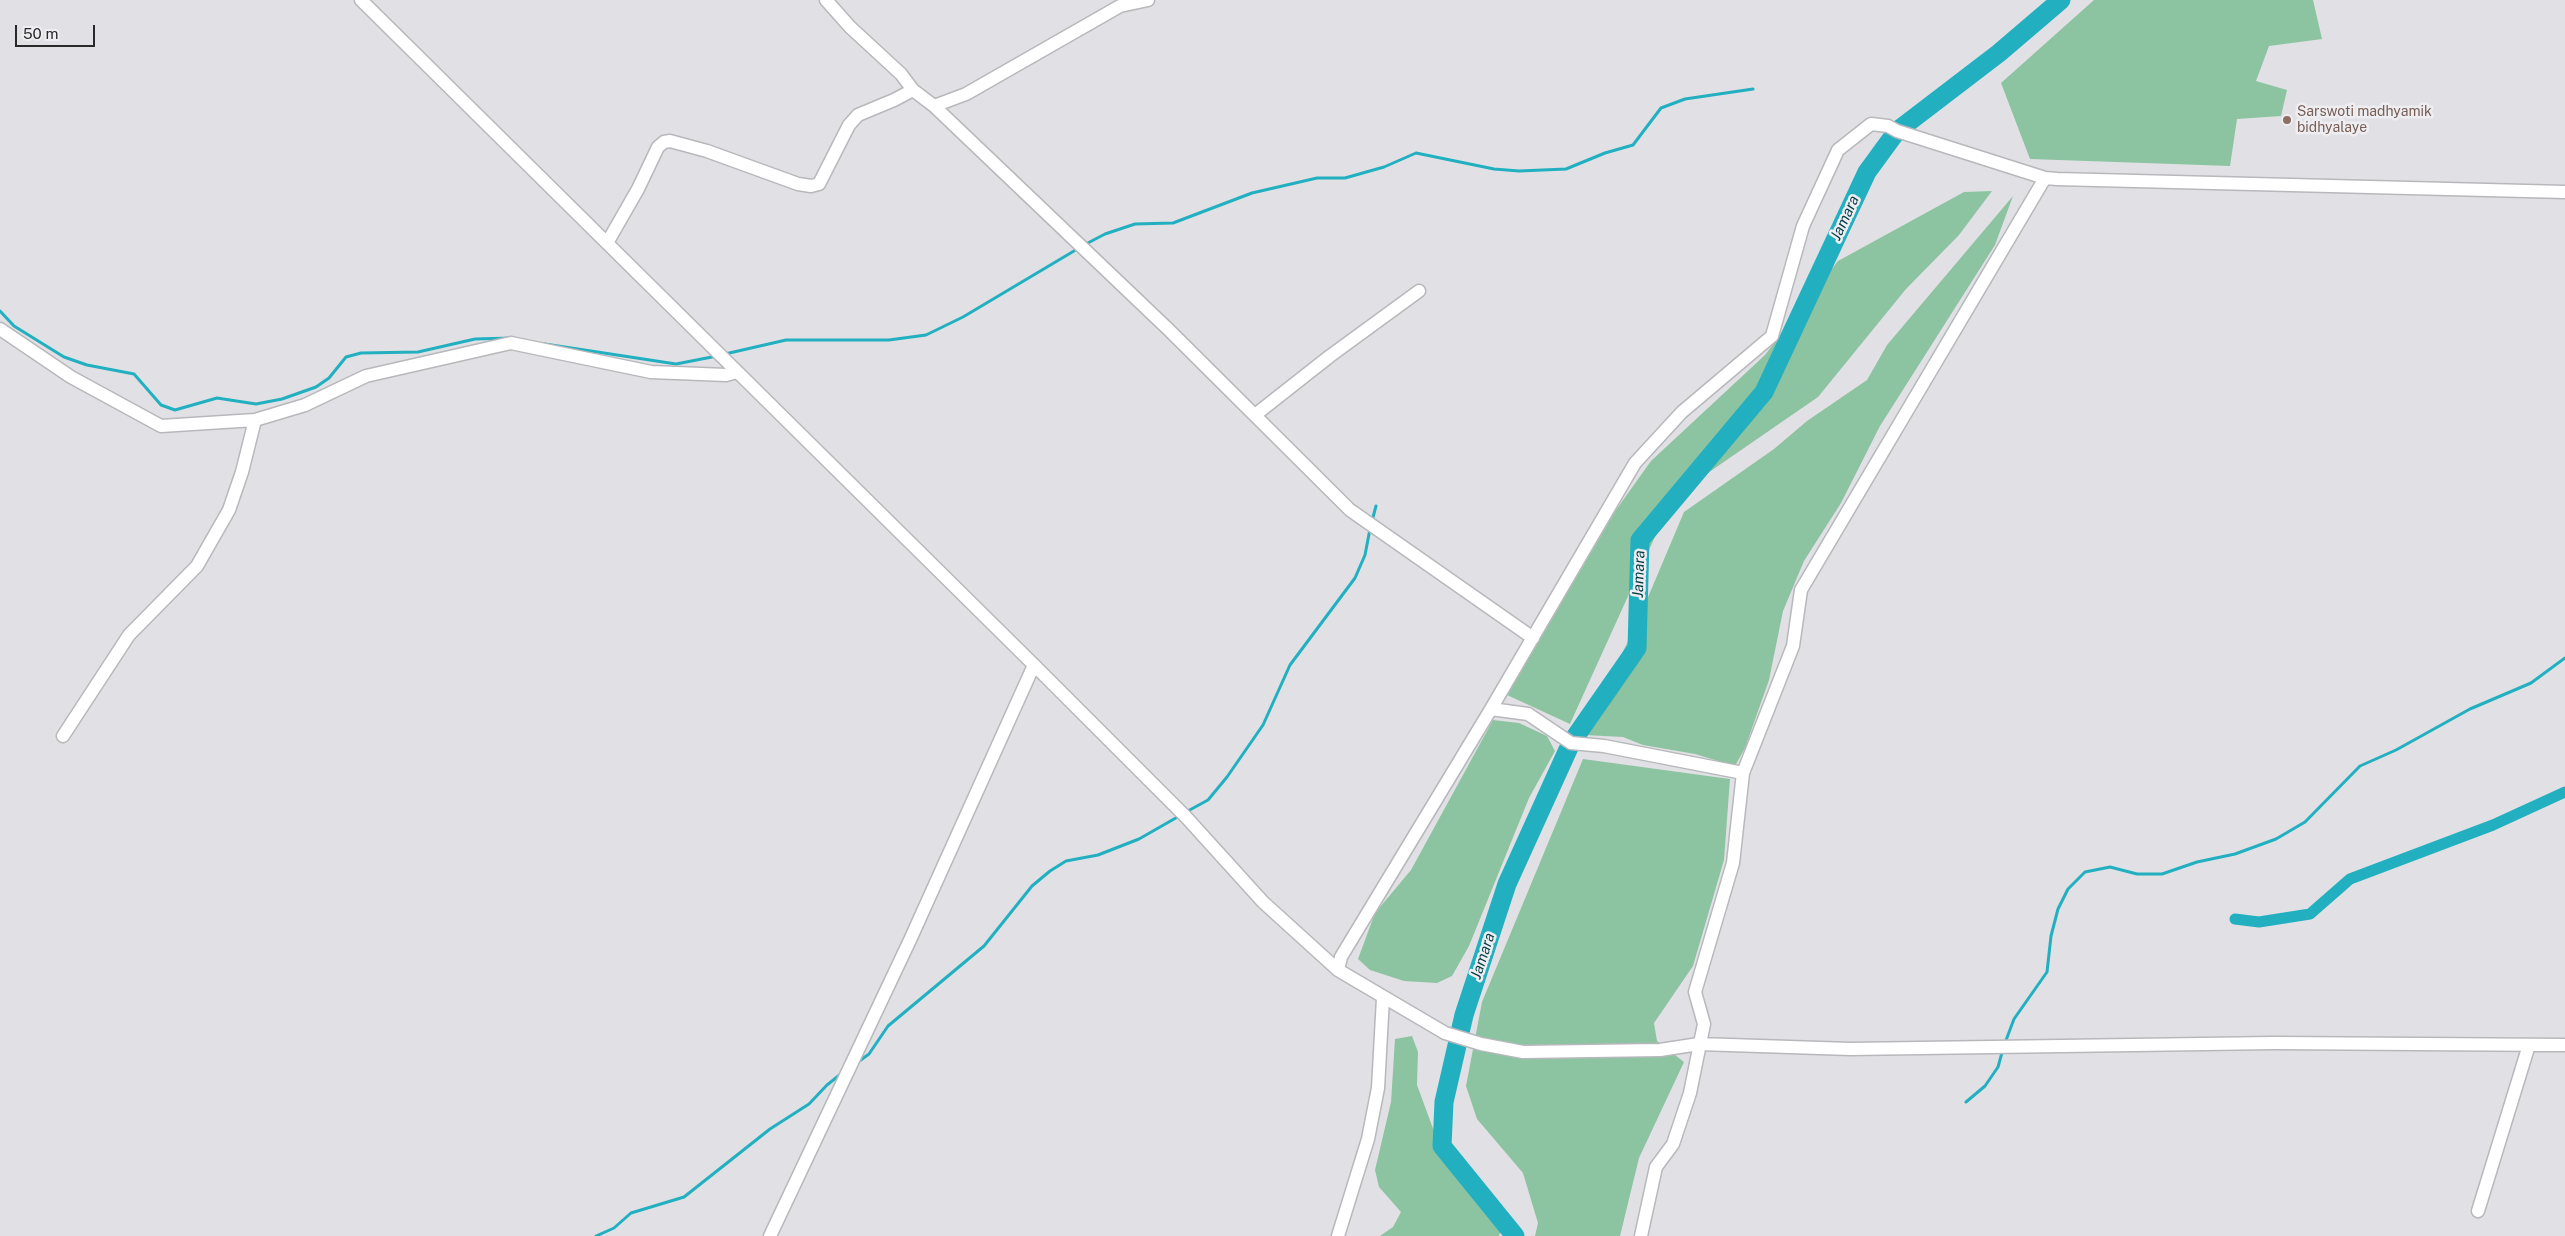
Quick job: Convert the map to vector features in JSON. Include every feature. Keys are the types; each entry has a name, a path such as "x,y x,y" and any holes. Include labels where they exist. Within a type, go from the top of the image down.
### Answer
{"street":[{"path":"362,0 1186,817 1263,902 1338,970 1445,1033 1481,1044 1523,1052 1660,1050 1699,1044 1850,1049 2274,1043 2565,1045"},
{"path":"826,0 850,27 901,74 913,90 934,106 1255,415 1350,510 1533,638"},
{"path":"934,106 966,94 1120,6 1148,0"},
{"path":"607,243 638,189 658,147 664,142 670,141 707,151 811,186 819,184 849,125 858,115 913,90"},
{"path":"1338,970 1341,957 1491,709 1634,463 1682,412 1772,336 1803,226 1838,150 1871,124 1888,126 1906,134 2045,178 2565,192"},
{"path":"1641,1236 1656,1167 1673,1144 1690,1093 1704,1024 1695,992 1733,863 1743,773 1793,646 1801,590 2045,178"},
{"path":"1255,415 1330,356 1419,291"},
{"path":"0,329 71,377 161,426 255,420 305,405 366,376 512,344 651,372 716,375 738,372"},
{"path":"63,736 130,635 197,566 228,510 242,472 255,420"},
{"path":"770,1236 910,940 1034,665"},
{"path":"1491,709 1528,714 1571,743 1604,746 1743,773"},
{"path":"1338,1236 1370,1131 1378,1088 1383,998"},
{"path":"2478,1211 2529,1045"}],"green space":[{"path":"2094,0 2313,0 2322,39 2269,46 2256,81 2287,90 2281,116 2237,119 2230,166 2030,159 2001,83"},
{"path":"1992,191 1959,235 1906,289 1818,397 1673,497 1570,724 1507,695 1616,510 1651,461 1765,355 1838,261 1964,192"},
{"path":"2013,196 1995,245 1880,426 1841,503 1804,561 1783,611 1769,680 1745,748 1735,766 1695,754 1643,745 1623,737 1584,735 1643,609 1684,512 1774,449 1807,421 1867,380 1887,345"},
{"path":"1493,720 1519,723 1547,736 1555,751 1529,798 1469,946 1452,976 1437,983 1404,981 1370,970 1358,959 1375,913 1411,870"},
{"path":"1583,759 1730,779 1724,860 1693,966 1654,1023 1657,1041 1684,1062 1639,1158 1620,1236 1535,1236 1538,1223 1523,1173 1477,1119 1466,1086 1482,1002"},
{"path":"1412,1036 1418,1052 1417,1085 1435,1134 1476,1195 1504,1221 1499,1236 1380,1236 1393,1227 1401,1212 1379,1187 1375,1170 1391,1102 1395,1039"}],"waterway":[{"name":"Jamara","path":"1515,1236 1442,1146 1444,1102 1464,1015 1507,884 1571,743 1637,648 1640,540 1764,392 1867,172 1897,131 1999,53 2061,0"},
{"path":"1084,245 1105,234 1135,224 1173,223 1252,193 1317,178 1345,178 1384,167 1416,153 1494,169 1519,171 1566,169 1605,153 1633,145 1661,108 1685,99 1753,89"},
{"path":"725,354 786,340 889,340 926,335 963,317 1079,248"},
{"path":"0,311 14,326 64,357 87,365 134,374 161,405 175,410 217,398 256,404 282,399 316,387 329,378 346,357 361,353 418,352 475,339 512,338"},
{"path":"545,344 676,364 717,356"},
{"path":"1372,521 1376,506"},
{"path":"1186,812 1208,800 1227,777 1263,725 1290,665 1355,578 1365,555 1370,529"},
{"path":"2005,1043 2014,1019 2047,972 2051,936 2058,909 2068,889 2085,872 2110,867 2137,874 2162,874 2197,862 2235,854 2276,839 2305,822 2360,766 2396,750 2470,709 2531,683 2565,658"},
{"path":"2235,919 2259,922 2310,914 2350,879 2493,825 2565,792"},
{"path":"858,1062 869,1054 888,1026 984,946 1032,886 1050,871 1066,861 1098,855 1139,839 1181,815"},
{"path":"1966,1102 1985,1086 1998,1067 2003,1049"},
{"path":"596,1236 614,1228 631,1213 684,1197 770,1129 809,1104 827,1085 842,1073"}],"place":[{"name":"Sarswoti madhyamik bidhyalaye","path":"2287,120"}]}
